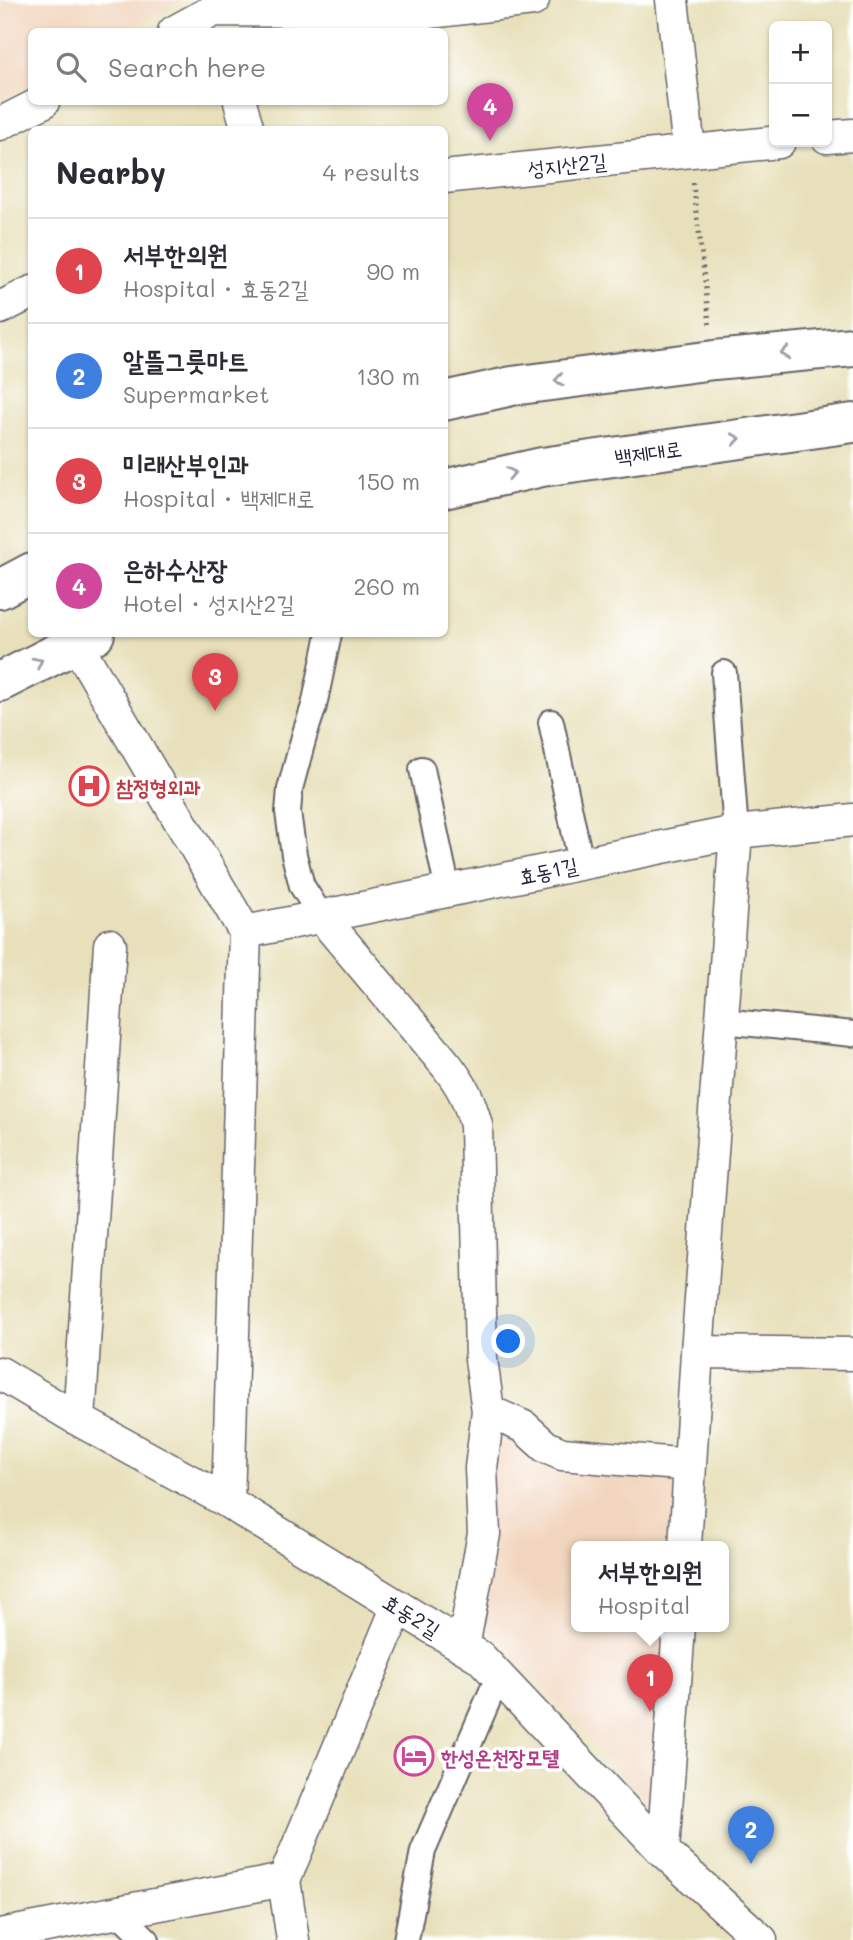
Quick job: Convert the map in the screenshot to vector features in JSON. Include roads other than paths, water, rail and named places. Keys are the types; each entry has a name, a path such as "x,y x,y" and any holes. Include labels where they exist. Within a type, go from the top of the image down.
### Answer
{"street":[{"path":"184,28 217,14 430,12 533,0"},
{"path":"672,0 689,150"},
{"path":"0,124 37,105"},
{"path":"241,105 247,126"},
{"path":"832,137 853,135"},
{"name":"성지산2길","path":"448,177 769,143"},
{"path":"0,308 28,294"},
{"path":"448,400 512,386 714,360 853,347"},
{"name":"백제대로","path":"448,487 542,467 853,423"},
{"path":"0,589 28,574"},
{"path":"328,637 314,706 290,789 288,812 302,886 321,916 447,1066 464,1090 476,1125 481,1346 488,1411 481,1468 484,1534 463,1647"},
{"path":"0,682 85,638 245,932 228,1503"},
{"path":"685,1541 736,832 724,673"},
{"path":"551,722 581,863"},
{"path":"422,769 448,891"},
{"name":"효동1길","path":"245,932 736,832 853,820"},
{"path":"79,1420 110,945"},
{"path":"722,1021 853,1034"},
{"path":"697,1352 853,1354"},
{"name":"효동2길","path":"0,1373 228,1503 480,1657 663,1851 761,1940"},
{"path":"488,1411 524,1427 546,1447 562,1454 691,1465"},
{"path":"293,1940 284,1880 398,1606"},
{"path":"663,1851 679,1632"},
{"path":"407,1940 423,1852 498,1677"},
{"path":"24,1935 118,1912 284,1880"},
{"path":"118,1912 147,1940"}],"place":[{"name":"은하수산장","path":"490,141"},
{"name":"미래산부인과","path":"215,711"},
{"name":"참정형외과","path":"89,786"},
{"name":"서부한의원","path":"650,1712"},
{"name":"한성온천장모텔","path":"414,1756"},
{"name":"알뜰그릇마트","path":"751,1864"}]}
